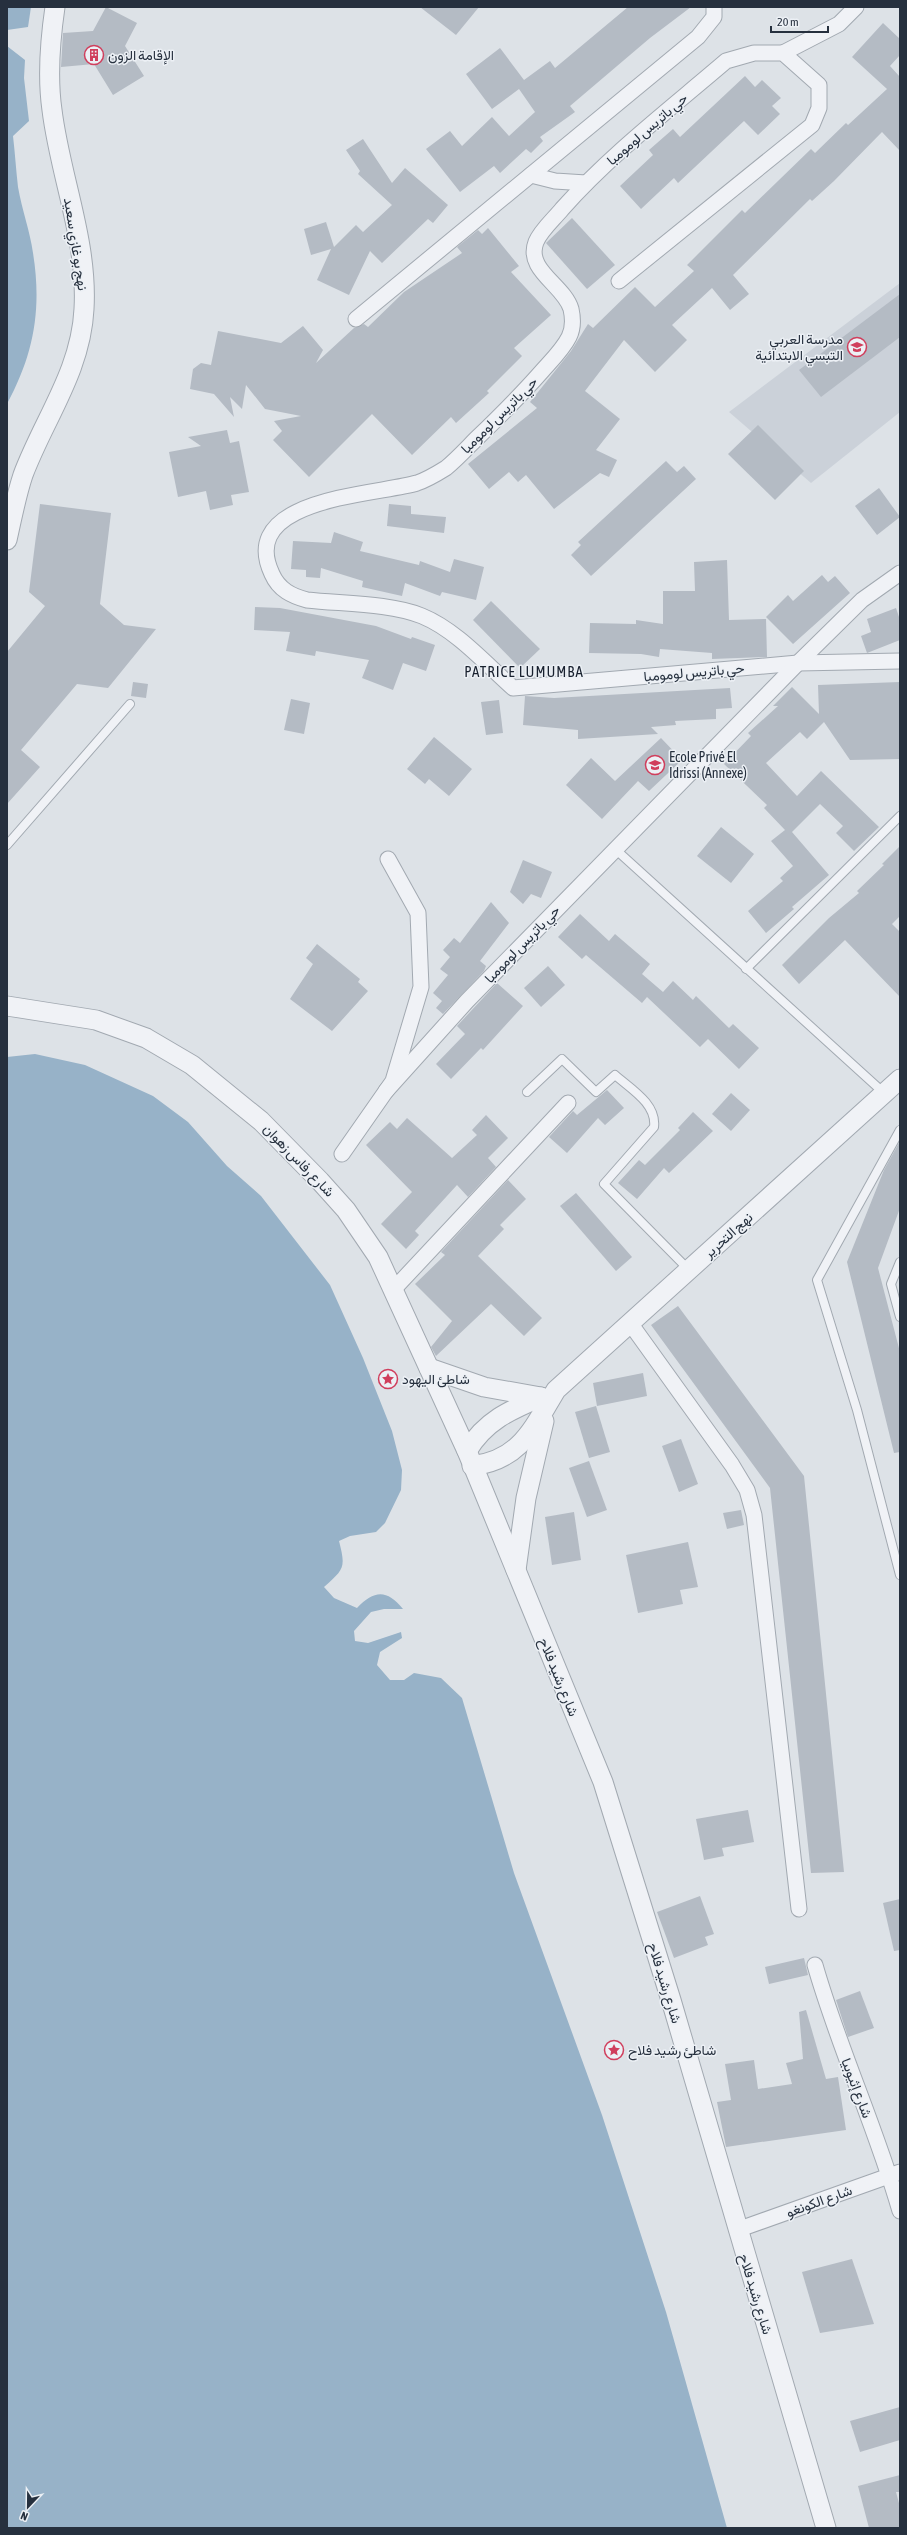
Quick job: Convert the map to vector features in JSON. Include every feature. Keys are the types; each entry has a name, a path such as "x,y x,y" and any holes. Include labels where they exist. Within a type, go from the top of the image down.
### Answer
{"street":[{"name":"نهج بو غازي سعيد","path":"7,540 23,476 74,362 84,311 85,284 82,259 52,111 50,67 55,7"},
{"path":"356,319 698,37 714,18 714,7"},
{"path":"619,281 812,125 819,108 819,85 783,53 840,24 856,7"},
{"name":"حي باتريس لومومبا","path":"783,53 754,53 726,61 586,183 541,234 535,244 536,262 570,306 572,326 564,345 518,400 446,468 419,483 375,493 333,498 293,513 282,520 274,530 268,542 267,555 269,568 274,580 283,590 294,597 307,600 397,609 422,616 444,628 512,688 798,663 900,661"},
{"path":"531,175 555,181 586,183"},
{"name":"حي باتريس لومومبا","path":"386,1091 467,1001 614,848 862,600 900,573"},
{"name":"حي باتريس لومومبا","path":"342,1154 393,1081 421,987 418,913 388,859"},
{"name":"شارع رفاس زهوان","path":"7,1006 96,1020 146,1038 192,1065 261,1121 334,1195 368,1241 394,1289 470,1458"},
{"name":"نهج التحرير","path":"549,1396 496,1418 484,1427 470,1458 497,1461 518,1447 549,1396 900,1079"},
{"path":"394,1289 568,1103"},
{"path":"630,1323 732,1465 747,1490 754,1515 799,1909"},
{"path":"429,1368 484,1387 549,1396 526,1498 516,1571"},
{"name":"شارع رشيد فلاح","path":"470,1458 603,1782 671,2000 737,2230 826,2528"},
{"name":"شارع إثيوبيا","path":"815,1965 828,2011 895,2174 900,2211"},
{"name":"شارع الكونغو","path":"737,2230 895,2174"}],"lane":[{"path":"7,845 130,704"},
{"path":"746,970 900,816"},
{"path":"614,848 746,970 884,1093"},
{"path":"527,1092 562,1059 596,1092 615,1075 650,1107 655,1118 654,1127 604,1184 689,1270"},
{"path":"900,1130 817,1280 857,1410 900,1575"},
{"path":"900,1263 890,1284 900,1317"}],"shaded area":[{"name":"مدرسة العربي التبسي الابتدائية","path":"900,283 900,412 811,483 729,412"}],"water":[{"path":"7,7 31,7 28,27 7,30"},
{"path":"7,46 25,60 24,78 29,121 13,136 18,187 32,245 37,293 34,331 24,367 7,404"},
{"path":"35,1054 85,1065 153,1096 188,1122 227,1166 261,1196 330,1285 363,1358 392,1431 402,1470 401,1490 385,1523 376,1532 350,1536 339,1541 343,1563 342,1567 336,1576 324,1587 334,1598 357,1608 369,1598 380,1594 386,1595 397,1602 403,1609 384,1609 371,1612 354,1631 355,1641 368,1643 401,1632 402,1638 380,1652 377,1665 390,1680 404,1680 414,1673 441,1678 462,1698 514,1873 602,2115 666,2312 727,2528 7,2528 7,1057"}],"building":[{"name":"الإقامة الزون","path":"106,7 137,23 125,46 144,76 113,95 94,64 61,67 63,33 93,31"},
{"path":"420,7 479,7 456,35"},
{"path":"628,7 691,7 650,38 570,106 575,112 540,137 543,141 531,153 526,149 500,173 494,166 460,192 426,149 450,131 462,146 492,117 509,136 535,112 519,89 492,109 466,74 500,48 524,80 550,61 555,68"},
{"path":"883,23 900,39 900,55 890,66 900,77 900,151 882,132 834,181 812,201 810,199 733,275 749,294 730,310 712,288 672,325 687,340 655,372 624,340 585,391 620,419 596,450 617,460 609,477 600,473 554,509 526,475 518,482 509,472 489,489 468,464 537,408 530,402 571,351 588,324 593,328 635,287 655,307 694,271 687,265 742,210 745,213 811,149 815,153 846,123 848,125 887,89 852,57"},
{"path":"745,76 755,87 762,80 781,98 772,106 780,114 758,135 744,121 678,183 674,178 641,209 620,186 653,155 649,150 673,129 680,137"},
{"path":"363,139 392,183 405,168 448,205 433,223 428,219 382,263 370,251 349,295 317,280 331,249 311,255 304,229 326,222 334,247 356,225 363,232 392,205 358,174 360,171 346,150"},
{"path":"572,218 615,265 587,289 546,243"},
{"path":"488,228 519,266 511,272 551,315 514,348 522,356 487,391 489,393 456,423 451,417 412,455 372,414 309,477 273,440 282,431 274,421 301,416 265,409 246,385 242,409 230,397 234,417 214,394 190,389 193,369 201,363 211,365 218,331 281,343 303,326 323,350 316,363 354,328 364,324 368,327 404,292 462,253 457,247 478,230 482,234"},
{"path":"900,294 900,337 821,397 799,370"},
{"path":"758,425 804,471 775,500 728,454"},
{"path":"227,430 230,443 239,441 249,492 231,495 233,505 210,510 206,491 178,497 169,452 201,446 188,437"},
{"path":"666,461 677,472 684,466 696,479 591,576 571,555 581,545 578,542"},
{"path":"879,488 900,517 877,535 855,506"},
{"path":"40,504 111,513 100,604 124,625 156,629 108,688 77,684 21,750 40,767 7,804 7,652 45,606 29,592"},
{"path":"389,504 411,506 411,514 446,517 444,533 387,526"},
{"path":"334,532 363,542 360,551 419,565 420,561 450,572 454,559 484,567 476,600 442,592 440,596 405,583 402,596 362,587 363,581 321,568 320,578 306,577 306,570 291,569 293,541 331,543"},
{"path":"727,560 729,620 766,619 767,657 712,659 712,653 660,649 659,657 641,654 589,653 590,623 636,624 636,620 663,624 663,591 695,591 694,562"},
{"path":"822,575 828,582 835,576 850,593 793,644 766,617 788,595 793,601"},
{"path":"491,601 540,649 520,668 473,620"},
{"path":"255,607 280,608 376,626 411,639 412,637 435,645 426,671 403,663 393,690 362,678 369,660 316,651 315,656 286,651 290,632 254,630"},
{"path":"896,608 900,620 900,640 867,653 861,636 871,632 867,619"},
{"path":"133,682 148,684 146,698 131,696"},
{"path":"900,682 900,759 850,760 824,722 807,739 800,732 766,763 797,796 821,771 879,827 854,851 836,833 843,826 820,804 792,832 829,875 792,907 794,909 766,933 748,911 783,881 780,878 793,866 771,841 785,830 764,808 767,805 724,764 751,736 748,733 778,706 773,706 792,687 819,714 818,685"},
{"path":"730,688 732,708 716,709 716,719 675,721 676,725 651,727 658,734 578,739 578,730 523,725 525,696 554,698"},
{"path":"291,699 310,703 304,734 284,730"},
{"path":"499,700 503,733 486,735 481,702"},
{"path":"434,737 472,769 449,796 429,779 425,784 407,769"},
{"path":"661,738 682,760 649,791 638,781 602,819 566,785 591,758 615,781"},
{"path":"721,827 754,854 731,883 697,856"},
{"path":"900,846 900,916 892,924 900,932 900,997 845,940 799,984 782,965 829,918 859,893 857,891 884,865 882,864"},
{"path":"523,860 552,872 541,898 531,894 523,904 510,892"},
{"path":"491,902 509,923 480,961 486,966 484,971 443,1014 436,1008 442,1001 433,993 448,975 440,969 450,957 443,950 454,938 460,943"},
{"path":"580,914 609,941 615,934 650,964 642,974 663,992 673,981 693,1000 696,996 729,1028 733,1024 759,1048 739,1069 708,1039 700,1047 647,997 642,1003 586,955 582,959 558,937"},
{"path":"317,944 360,979 358,982 368,991 332,1031 290,999 313,964 306,958"},
{"path":"548,966 565,985 541,1007 524,988"},
{"path":"497,983 523,1006 483,1050 481,1048 451,1079 436,1064 465,1034 457,1026"},
{"path":"607,1090 624,1108 605,1125 598,1118 567,1153 549,1137 573,1111 577,1115"},
{"path":"731,1093 750,1110 731,1131 712,1114"},
{"path":"693,1112 713,1131 669,1173 664,1168 637,1199 618,1183 639,1160 645,1165 680,1130 678,1128"},
{"path":"486,1115 508,1138 488,1158 496,1167 468,1197 457,1185 415,1231 419,1235 406,1249 381,1224 412,1192 366,1145 390,1122 397,1129 407,1118 452,1158 477,1135 472,1130"},
{"path":"900,1141 900,1208 878,1268 900,1352 900,1452 894,1453 847,1262 884,1170"},
{"path":"508,1180 526,1199 500,1225 504,1229 478,1256 542,1318 524,1336 491,1304 436,1356 431,1347 452,1321 415,1284 445,1255 441,1252"},
{"path":"576,1193 632,1257 616,1271 560,1206"},
{"path":"678,1306 804,1476 844,1872 811,1873 770,1488 651,1325"},
{"path":"643,1373 647,1396 597,1406 593,1383"},
{"path":"596,1406 610,1452 589,1458 575,1412"},
{"path":"681,1439 698,1484 679,1492 662,1446"},
{"path":"589,1461 607,1510 587,1517 569,1468"},
{"path":"741,1510 744,1525 727,1529 723,1513"},
{"path":"574,1512 581,1560 552,1565 545,1517"},
{"path":"688,1542 698,1587 680,1590 683,1604 638,1613 626,1555"},
{"path":"748,1810 754,1842 722,1848 724,1856 704,1860 696,1819"},
{"path":"700,1896 714,1934 705,1937 708,1945 674,1958 657,1912"},
{"path":"900,1899 900,1950 894,1951 883,1903"},
{"path":"804,1958 808,1975 769,1984 765,1967"},
{"path":"860,1991 874,2028 848,2037 836,2000"},
{"path":"806,2010 826,2079 838,2077 846,2130 726,2147 717,2102 731,2100 725,2064 754,2060 758,2089 792,2084 786,2063 803,2059 799,2012"},
{"path":"852,2259 874,2324 820,2333 802,2272"},
{"path":"900,2407 900,2440 860,2452 850,2421"},
{"path":"900,2475 900,2492 896,2492 900,2507 900,2528 869,2528 858,2486"}],"place":[{"name":"الإقامة الزون","path":"94,55"},
{"name":"مدرسة العربي التبسي الابتدائية","path":"857,347"},
{"name":"Ecole Privé El Idrissi (Annexe)","path":"655,765"},
{"name":"شاطئ اليهود","path":"388,1379"},
{"name":"شاطئ رشيد فلاح","path":"614,2050"}],"district":[{"name":"PATRICE LUMUMBA","path":"524,672"}]}
